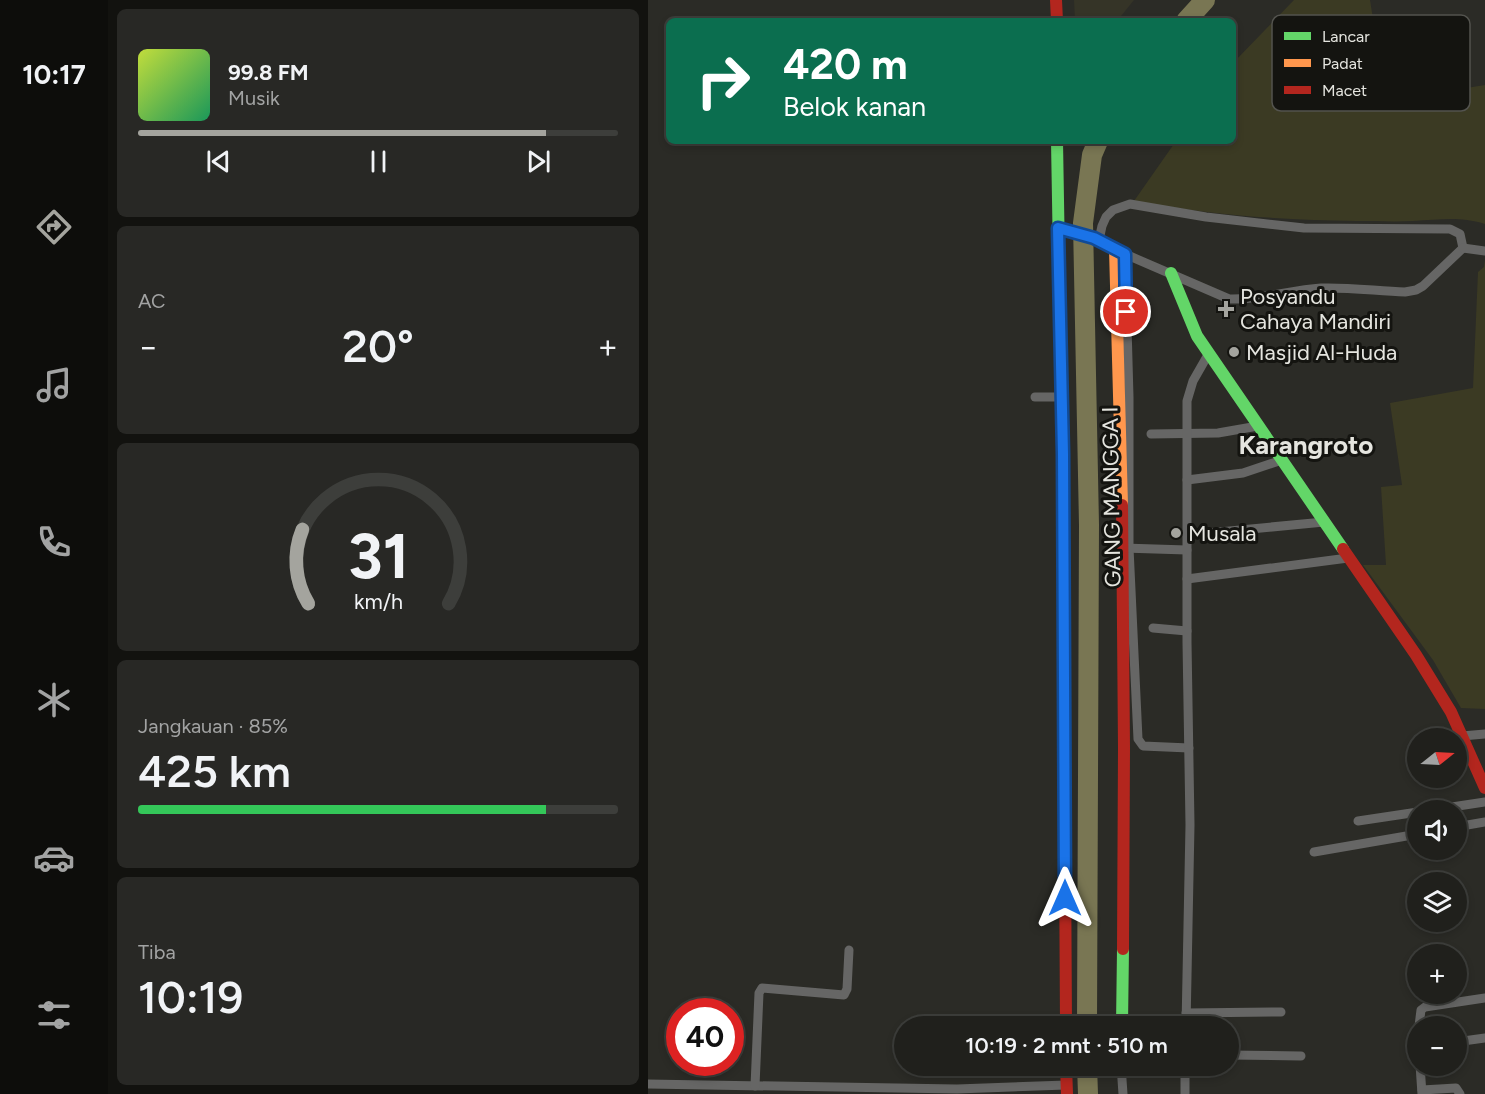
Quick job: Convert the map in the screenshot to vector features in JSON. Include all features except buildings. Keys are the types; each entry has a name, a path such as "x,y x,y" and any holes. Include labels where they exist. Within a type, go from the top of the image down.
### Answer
{"street":[{"path":"1056,0 1057,18"},
{"path":"1058,144 1063,229 1059,397 1066,1016"},
{"path":"1096,239 1106,217 1113,210 1130,204 1206,217 1304,228 1450,229 1460,234 1463,248"},
{"path":"1063,229 1096,239 1120,252 1229,298 1246,299 1287,291 1323,288 1405,292 1416,290 1463,248"},
{"path":"1463,248 1485,251"},
{"path":"1120,252 1126,459 1122,1016"},
{"path":"1171,273 1189,320 1209,353 1416,655 1451,712 1474,735 1485,788"},
{"path":"1209,353 1189,394 1187,434 1190,825 1186,1013 1281,1012"},
{"path":"1039,397 1059,397"},
{"path":"1151,434 1218,433 1258,426"},
{"path":"1187,480 1243,473 1282,460"},
{"path":"1187,535 1324,522"},
{"path":"1126,548 1187,550"},
{"name":"GANG MANGGA I","path":"1126,548 1138,739 1143,746 1188,748"},
{"path":"1187,579 1348,558"},
{"path":"1153,628 1187,631"},
{"path":"1467,805 1485,802"},
{"path":"1358,821 1407,814"},
{"path":"1467,825 1485,822"},
{"path":"1314,852 1407,836"},
{"path":"755,1086 759,993 762,988 835,996 845,994 849,950"},
{"path":"1420,1016 1421,1010 1425,1007 1485,998"},
{"path":"1467,1040 1485,1038"},
{"path":"1239,1055 1301,1056"},
{"path":"1122,1076 1123,1094"},
{"path":"1185,1076 1185,1094"},
{"path":"1421,1076 1422,1092 1456,1088 1460,1094"},
{"path":"648,1084 755,1086 776,1090 1066,1090"}],"shaded area":[{"path":"1074,0 1134,0 1119,18 1075,18"},
{"path":"1294,0 1370,0 1372,15 1279,15"},
{"path":"1272,23 1272,111 1470,111 1470,87 1485,85 1485,224 1457,219 1392,221 1273,218 1190,210 1134,201 1174,144 1236,144 1236,60"},
{"path":"1485,260 1485,709 1461,708 1433,660 1363,565 1386,565 1381,487 1402,485 1390,403 1473,388 1478,272 1484,267"}],"waterway":[{"path":"1189,18 1205,0"},
{"path":"1087,1016 1089,525 1083,223 1092,155 1097,144"},
{"path":"1087,1076 1088,1094"}],"traffic: fast":[{"path":"1057,144 1063,493"},
{"path":"1171,273 1197,336 1343,549"},
{"path":"1122,1016 1123,949"}],"traffic: slow":[{"path":"1115,249 1122,505"}],"traffic: jam":[{"path":"1056,0 1057,18"},
{"path":"1063,493 1066,1016"},
{"path":"1122,505 1123,949"},
{"path":"1343,549 1416,655 1451,712 1485,788"},
{"path":"1066,1076 1067,1094"}],"place":[{"name":"Posyandu Cahaya Mandiri","path":"1226,309"},
{"name":"Masjid Al-Huda","path":"1234,352"},
{"name":"Musala","path":"1176,533"}],"district":[{"name":"Karangroto","path":"1306,445"}],"route":[{"path":"1065,898 1063,454 1058,228 1094,238 1125,254 1126,312"}]}
